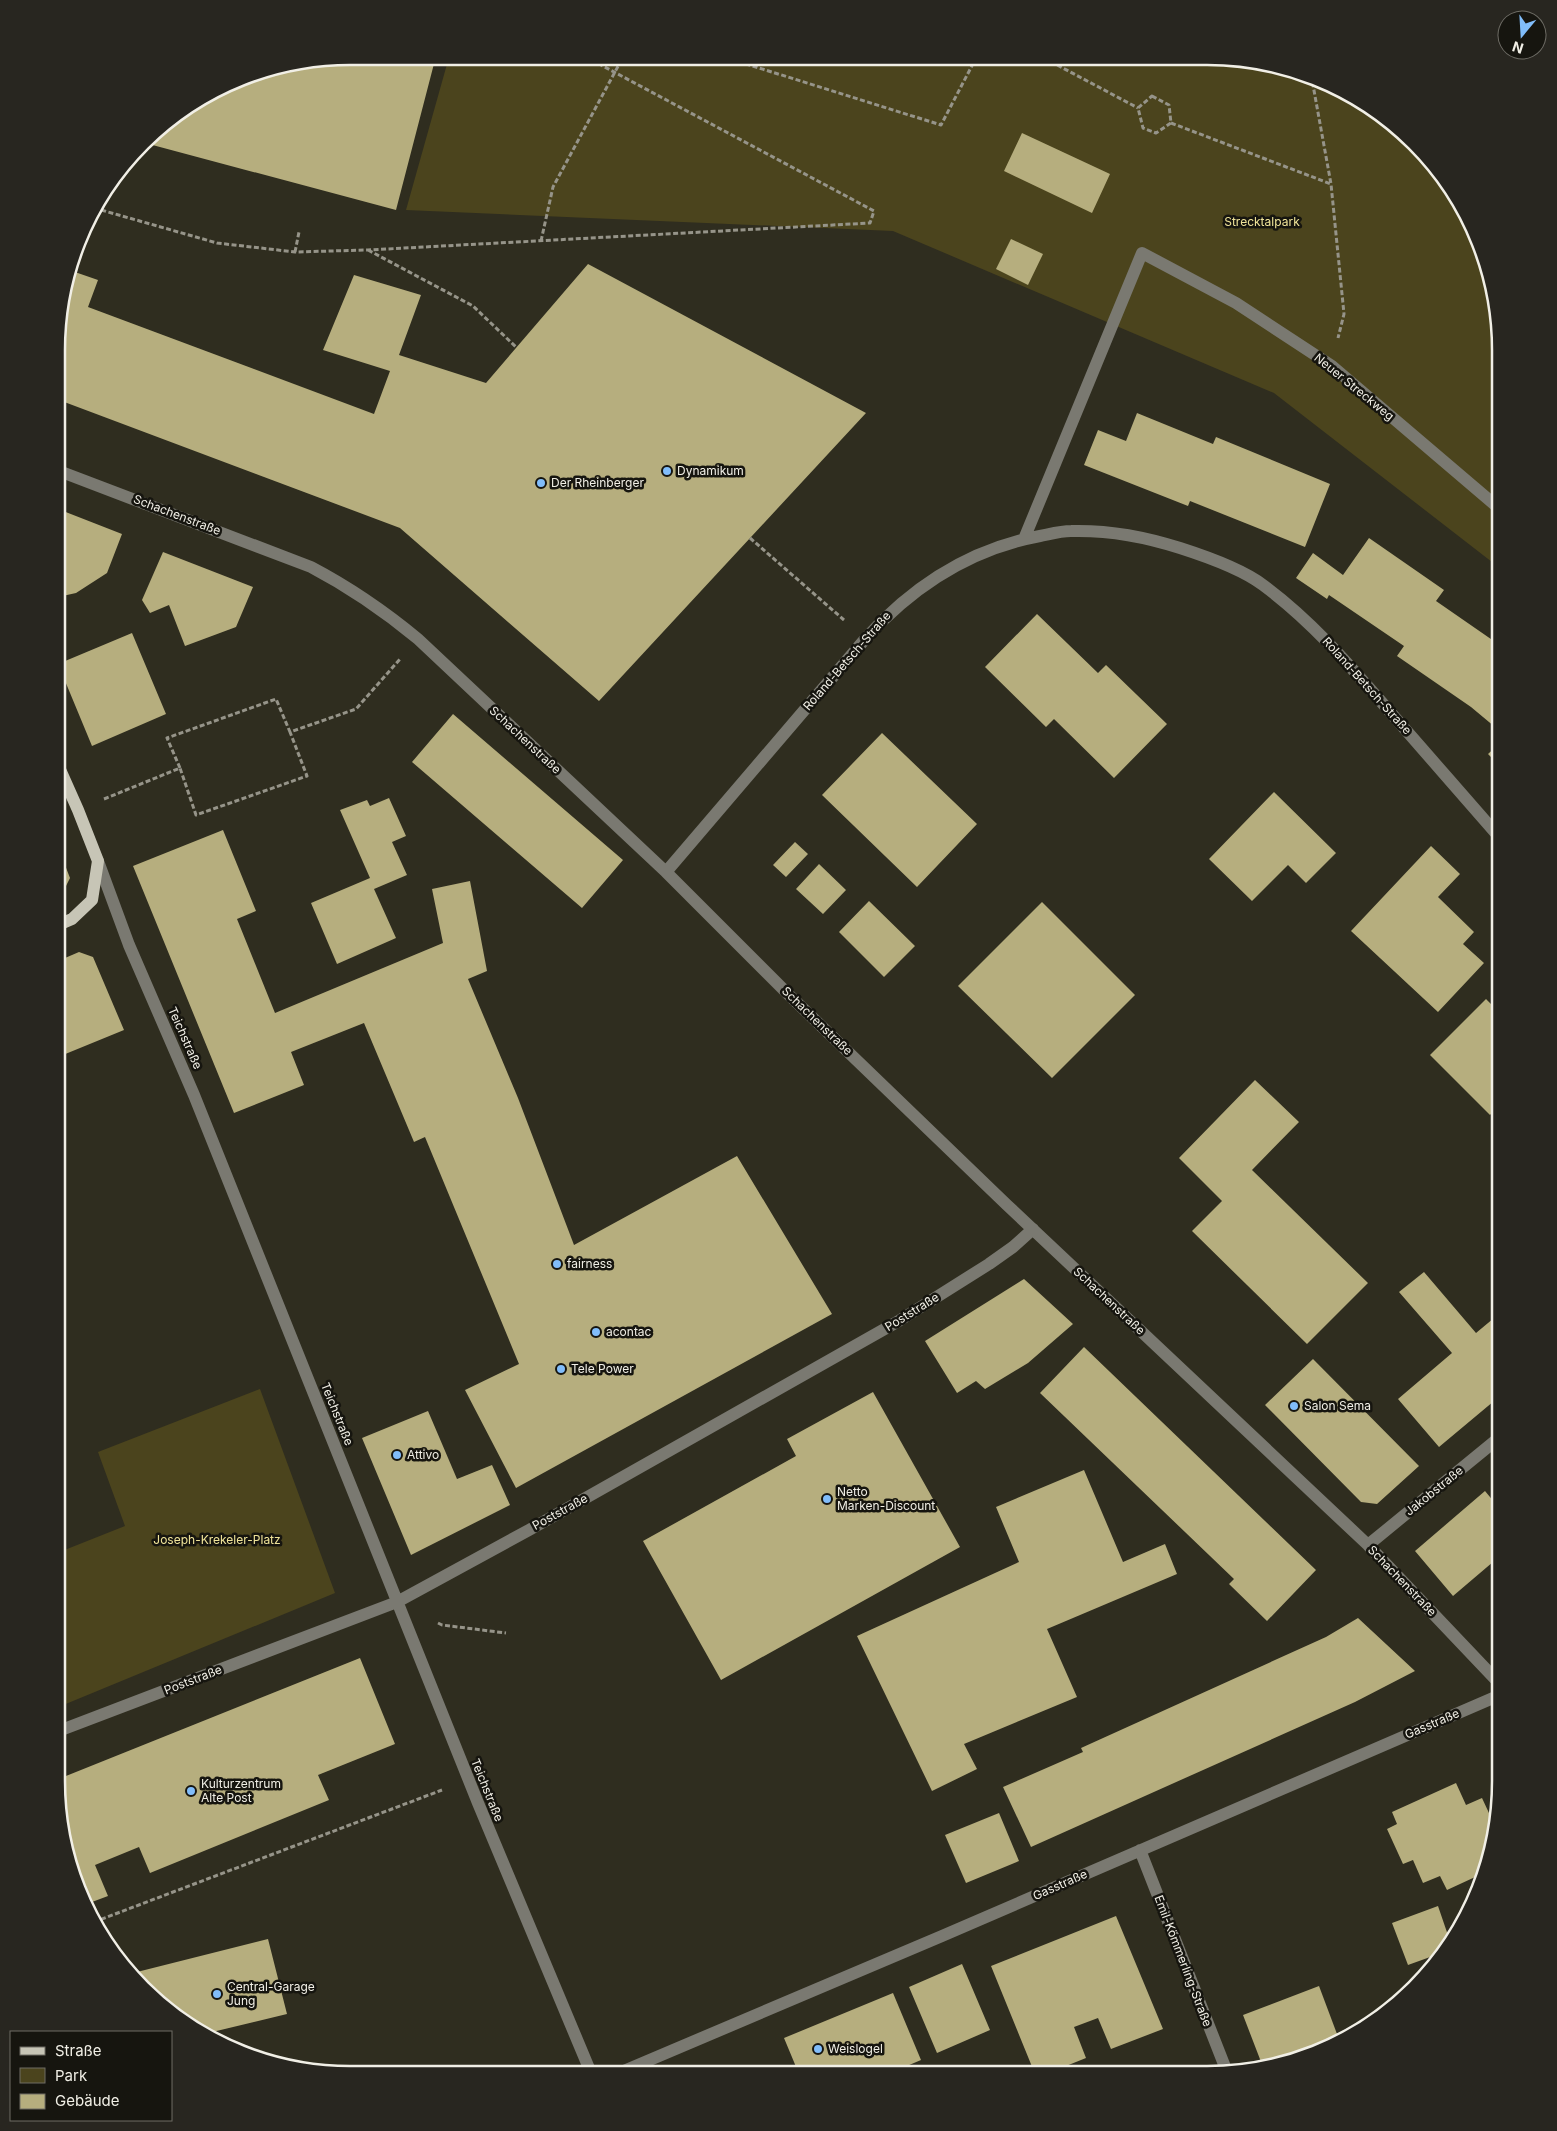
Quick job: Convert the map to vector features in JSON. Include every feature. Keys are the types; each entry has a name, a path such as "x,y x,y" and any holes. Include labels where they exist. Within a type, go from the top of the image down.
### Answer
{"main road":[{"name":"Teichstraße","path":"65,781 98,861"},
{"path":"65,922 72,919 92,900 98,861"}],"street":[{"name":"Neuer Streckweg","path":"1024,539 1142,253 1236,303 1332,366 1492,502"},
{"name":"Schachenstraße","path":"65,474 311,567 348,586 384,610 418,639 666,872 789,995 1032,1229 1368,1545 1492,1676"},
{"name":"Roland-Betsch-Straße","path":"666,872 888,614 914,592 952,566 995,547 1070,530 1116,534 1159,541 1209,557 1262,584 1328,640 1492,830"},
{"name":"Teichstraße","path":"98,861 129,945 194,1095 468,1780 588,2066"},
{"name":"Poststraße","path":"65,1729 397,1602 538,1525 897,1322 989,1264 1013,1247 1032,1229"},
{"name":"Jakobstraße","path":"1368,1545 1492,1444"},
{"name":"Gasstraße","path":"636,2066 933,1940 1492,1698"},
{"name":"Emil-Kömmerling-Straße","path":"1140,1850 1224,2065"}],"path":[{"path":"102,210 217,243 295,252 368,250 870,224 874,211 600,65"},
{"path":"541,241 553,186 619,65"},
{"path":"750,65 941,125 972,65"},
{"path":"1057,65 1138,108 1143,128 1156,133 1171,123"},
{"path":"1313,86 1331,184 1344,314 1332,366"},
{"path":"1138,108 1152,96 1169,105 1171,123"},
{"path":"1171,123 1331,184"},
{"path":"295,252 299,232"},
{"path":"368,250 473,306 517,348"},
{"path":"750,538 866,638"},
{"path":"290,732 356,709 418,639"},
{"path":"276,699 307,776 196,815 180,768 167,738 276,699"},
{"path":"78,810 180,768"},
{"path":"442,1625 506,1633"},
{"path":"101,1919 468,1780"}],"green space":[{"name":"Strecktalpark","path":"447,65 1207,65 1244,67 1298,80 1333,94 1349,103 1395,136 1421,162 1444,192 1463,224 1470,241 1487,295 1490,313 1492,350 1492,562 1274,393 893,231 406,210"},
{"name":"Joseph-Krekeler-Platz","path":"260,1389 335,1593 65,1704 65,1550 125,1526 98,1452"}],"building":[{"path":"434,65 396,210 153,145 177,124 208,103 224,94 259,80 313,67"},
{"path":"1022,133 1110,174 1092,213 1004,171"},
{"path":"1011,239 1043,254 1028,285 996,269"},
{"name":"Der Rheinberger","path":"588,264 866,413 599,701 400,528 65,402 65,350 70,295 76,272 98,280 88,307 374,414 390,371 323,350 354,275 421,295 399,355 486,383"},
{"path":"1137,413 1213,444 1216,437 1330,484 1305,547 1190,501 1188,506 1084,465 1098,430 1126,441"},
{"path":"65,512 122,534 107,573 76,593 65,595"},
{"path":"1369,538 1444,590 1436,601 1492,640 1492,724 1471,707 1397,656 1404,646 1329,595 1327,599 1296,578 1313,553 1343,575"},
{"path":"163,552 253,587 236,627 185,646 169,605 150,613 142,600"},
{"path":"1037,614 1098,673 1106,665 1167,724 1114,778 1054,719 1046,727 985,667"},
{"path":"132,633 166,714 92,746 65,681 65,661"},
{"path":"453,714 623,860 582,908 412,762"},
{"path":"882,733 977,824 917,887 822,795"},
{"path":"1274,792 1336,853 1306,883 1288,865 1252,901 1209,859"},
{"path":"389,798 406,836 392,842 407,875 374,889 396,938 337,964 311,903 370,878 340,810 367,800 370,806"},
{"path":"223,830 256,911 237,919 275,1013 443,943 432,889 470,881 487,971 468,979 518,1098 574,1245 737,1156 832,1314 516,1488 465,1390 519,1364 425,1137 414,1142 364,1023 291,1052 304,1085 234,1113 133,866"},
{"path":"795,842 808,854 786,877 773,865"},
{"path":"1431,846 1460,874 1438,897 1474,932 1463,944 1484,963 1438,1012 1351,931"},
{"path":"819,864 846,890 823,914 796,889"},
{"path":"65,865 70,878 65,886"},
{"path":"869,901 915,946 884,977 839,932"},
{"path":"1042,902 1135,995 1052,1078 958,986"},
{"path":"79,952 93,957 124,1030 65,1054 65,958"},
{"path":"1486,999 1492,1005 1492,1113 1490,1115 1430,1055"},
{"path":"1255,1080 1299,1122 1252,1170 1368,1283 1307,1344 1192,1231 1222,1201 1179,1158"},
{"path":"1424,1272 1476,1333 1492,1320 1492,1403 1439,1447 1398,1399 1452,1353 1399,1292"},
{"path":"1024,1279 1073,1324 1028,1363 985,1389 976,1381 957,1393 925,1341"},
{"path":"1084,1347 1316,1570 1267,1621 1229,1584 1234,1579 1040,1393"},
{"path":"1313,1359 1419,1466 1377,1504 1361,1502 1265,1405"},
{"name":"Netto Marken-Discount","path":"873,1392 960,1547 721,1680 643,1541 796,1456 787,1439"},
{"path":"428,1411 457,1479 492,1465 510,1505 411,1555 362,1438"},
{"path":"1084,1470 1123,1562 1165,1544 1177,1574 1047,1629 1077,1697 964,1744 977,1769 932,1791 857,1636 1019,1562 996,1507"},
{"path":"1485,1491 1492,1499 1492,1563 1453,1596 1415,1551"},
{"path":"1358,1618 1415,1671 1355,1702 1031,1847 1003,1787 1083,1752 1081,1748 1326,1637"},
{"name":"Kulturzentrum Alte Post","path":"360,1658 395,1744 318,1775 329,1800 150,1873 139,1847 95,1865 108,1896 92,1902 80,1872 70,1836 65,1776"},
{"path":"1456,1783 1466,1805 1482,1798 1490,1818 1487,1836 1475,1877 1447,1890 1440,1876 1423,1883 1413,1860 1403,1864 1387,1829 1397,1824 1392,1812"},
{"path":"999,1813 1019,1861 966,1883 945,1835"},
{"path":"1438,1906 1447,1934 1431,1957 1408,1965 1392,1923"},
{"path":"1116,1916 1163,2029 1111,2049 1098,2018 1074,2027 1086,2058 1066,2066 1032,2066 991,1966"},
{"name":"Central-Garage Jung","path":"268,1939 287,2014 214,2032 177,2007 139,1972"},
{"path":"962,1964 990,2030 937,2053 909,1987"},
{"path":"1319,1986 1337,2035 1298,2051 1261,2061 1243,2015"},
{"path":"893,1993 921,2060 907,2066 796,2066 784,2038"}],"place":[{"name":"Dynamikum","path":"667,471"},
{"name":"Der Rheinberger","path":"541,483"},
{"name":"fairness","path":"557,1264"},
{"name":"acontac","path":"596,1332"},
{"name":"Tele Power","path":"561,1369"},
{"name":"Salon Sema","path":"1294,1406"},
{"name":"Attivo","path":"397,1455"},
{"name":"Netto Marken-Discount","path":"827,1499"},
{"name":"Kulturzentrum Alte Post","path":"191,1791"},
{"name":"Central-Garage Jung","path":"217,1994"},
{"name":"Weislogel","path":"818,2049"}]}
